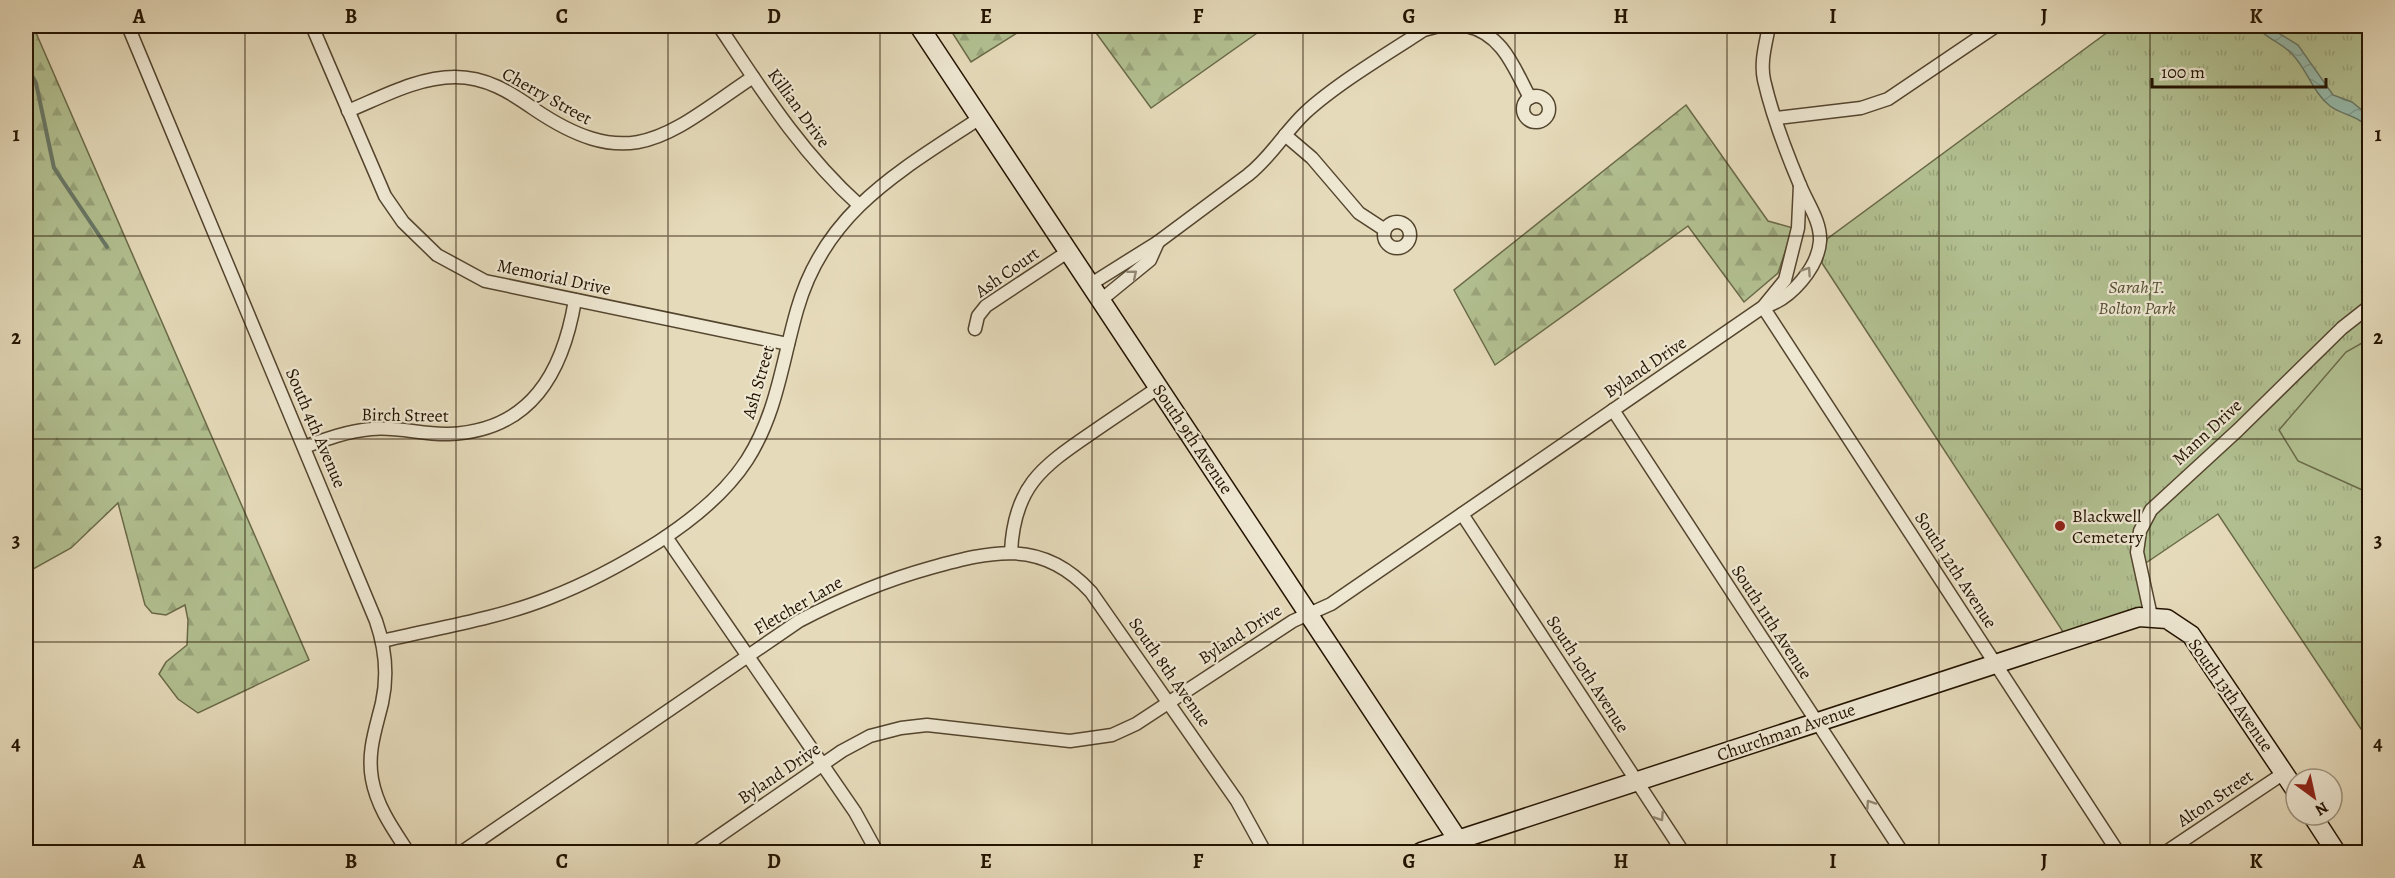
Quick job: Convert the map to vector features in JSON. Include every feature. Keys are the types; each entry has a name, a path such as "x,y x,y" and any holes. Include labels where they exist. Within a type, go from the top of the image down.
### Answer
{"street":[{"name":"South 4th Avenue","path":"128,26 375,616 382,641 385,681 371,747 372,778 384,814 408,852"},
{"name":"Memorial Drive","path":"312,26 375,177 394,210 437,255 485,281 788,344"},
{"name":"Killian Drive","path":"719,26 806,151 859,205"},
{"name":"South 9th Avenue","path":"919,26 1462,846"},
{"path":"1091,284 1158,242 1261,165 1285,135 1321,100 1424,30 1439,26"},
{"path":"1466,26 1490,36 1505,51 1530,98"},
{"path":"1700,26 1709,26"},
{"path":"1763,307 1787,295 1811,266 1820,242 1818,225 1800,185 1763,70 1769,26"},
{"path":"1777,118 1861,108 1888,99 1996,26"},
{"name":"Cherry Street","path":"348,111 418,83 440,78 468,78 504,89 574,134 600,142 632,143 673,130 753,77"},
{"name":"Ash Street","path":"382,641 549,598 609,572 666,537 719,495 746,461 769,418 806,281 821,252 842,222 893,175 980,118"},
{"path":"1285,135 1319,165 1359,213 1385,230"},
{"path":"1763,307 1785,280 1798,228 1800,185"},
{"path":"1101,300 1150,260 1158,242"},
{"name":"Ash Court","path":"975,329 978,316 986,306 1069,251"},
{"name":"Birch Street","path":"304,447 368,429 390,428 439,434 466,433 507,418 533,399 552,376 570,334 575,300"},
{"name":"Mann Drive","path":"2151,616 2137,552 2140,531 2151,510 2238,430 2342,328 2370,306"},
{"name":"Byland Drive","path":"696,852 823,764 865,738 912,726 938,726 1070,741 1091,740 1126,729 1293,621 1331,604 1763,307"},
{"name":"South 12th Avenue","path":"1763,307 2118,852"},
{"path":"1011,552 1017,509 1029,485 1042,469 1159,387"},
{"name":"South 11th Avenue","path":"1613,410 1902,852"},
{"name":"South 10th Avenue","path":"1462,514 1683,852"},
{"path":"666,537 823,764 855,812 877,852"},
{"name":"Fletcher Lane","path":"462,852 800,621 876,584 983,554 1011,552"},
{"name":"South 8th Avenue","path":"1011,552 1032,555 1052,563 1084,584 1237,801 1265,852"},
{"name":"Churchman Avenue","path":"1421,852 1462,846 1637,782 1816,721 2124,620 2151,616"},
{"name":"South 13th Avenue","path":"2151,616 2172,621 2196,641 2284,773"},
{"name":"Alton Street","path":"2166,852 2284,773"},
{"path":"2320,827 2336,852"}],"green space":[{"path":"26,26 33,26 309,660 198,713 178,699 159,674 166,662 187,645 188,620 185,605 166,615 152,613 145,605 118,503 71,548 26,573"},
{"path":"948,26 1028,26 971,62"},
{"path":"1091,26 1267,26 1151,108"},
{"name":"Sarah T. Bolton Park","path":"2116,26 2369,26 2369,741 2218,514 2140,567 2151,616 2067,638 1822,263 1827,239"},
{"path":"1686,105 1768,221 1793,228 1778,273 1744,302 1688,226 1495,365 1454,290"},
{"path":"2369,339 2369,493 2298,461 2279,430 2346,352"}],"water":[{"path":"2256,26 2267,26 2298,45 2333,95 2352,102 2369,116 2369,128 2324,101 2292,54"}],"waterway":[{"path":"26,65 36,83 54,168 107,247"}],"place":[{"name":"Blackwell Cemetery","path":"2060,526"}]}
